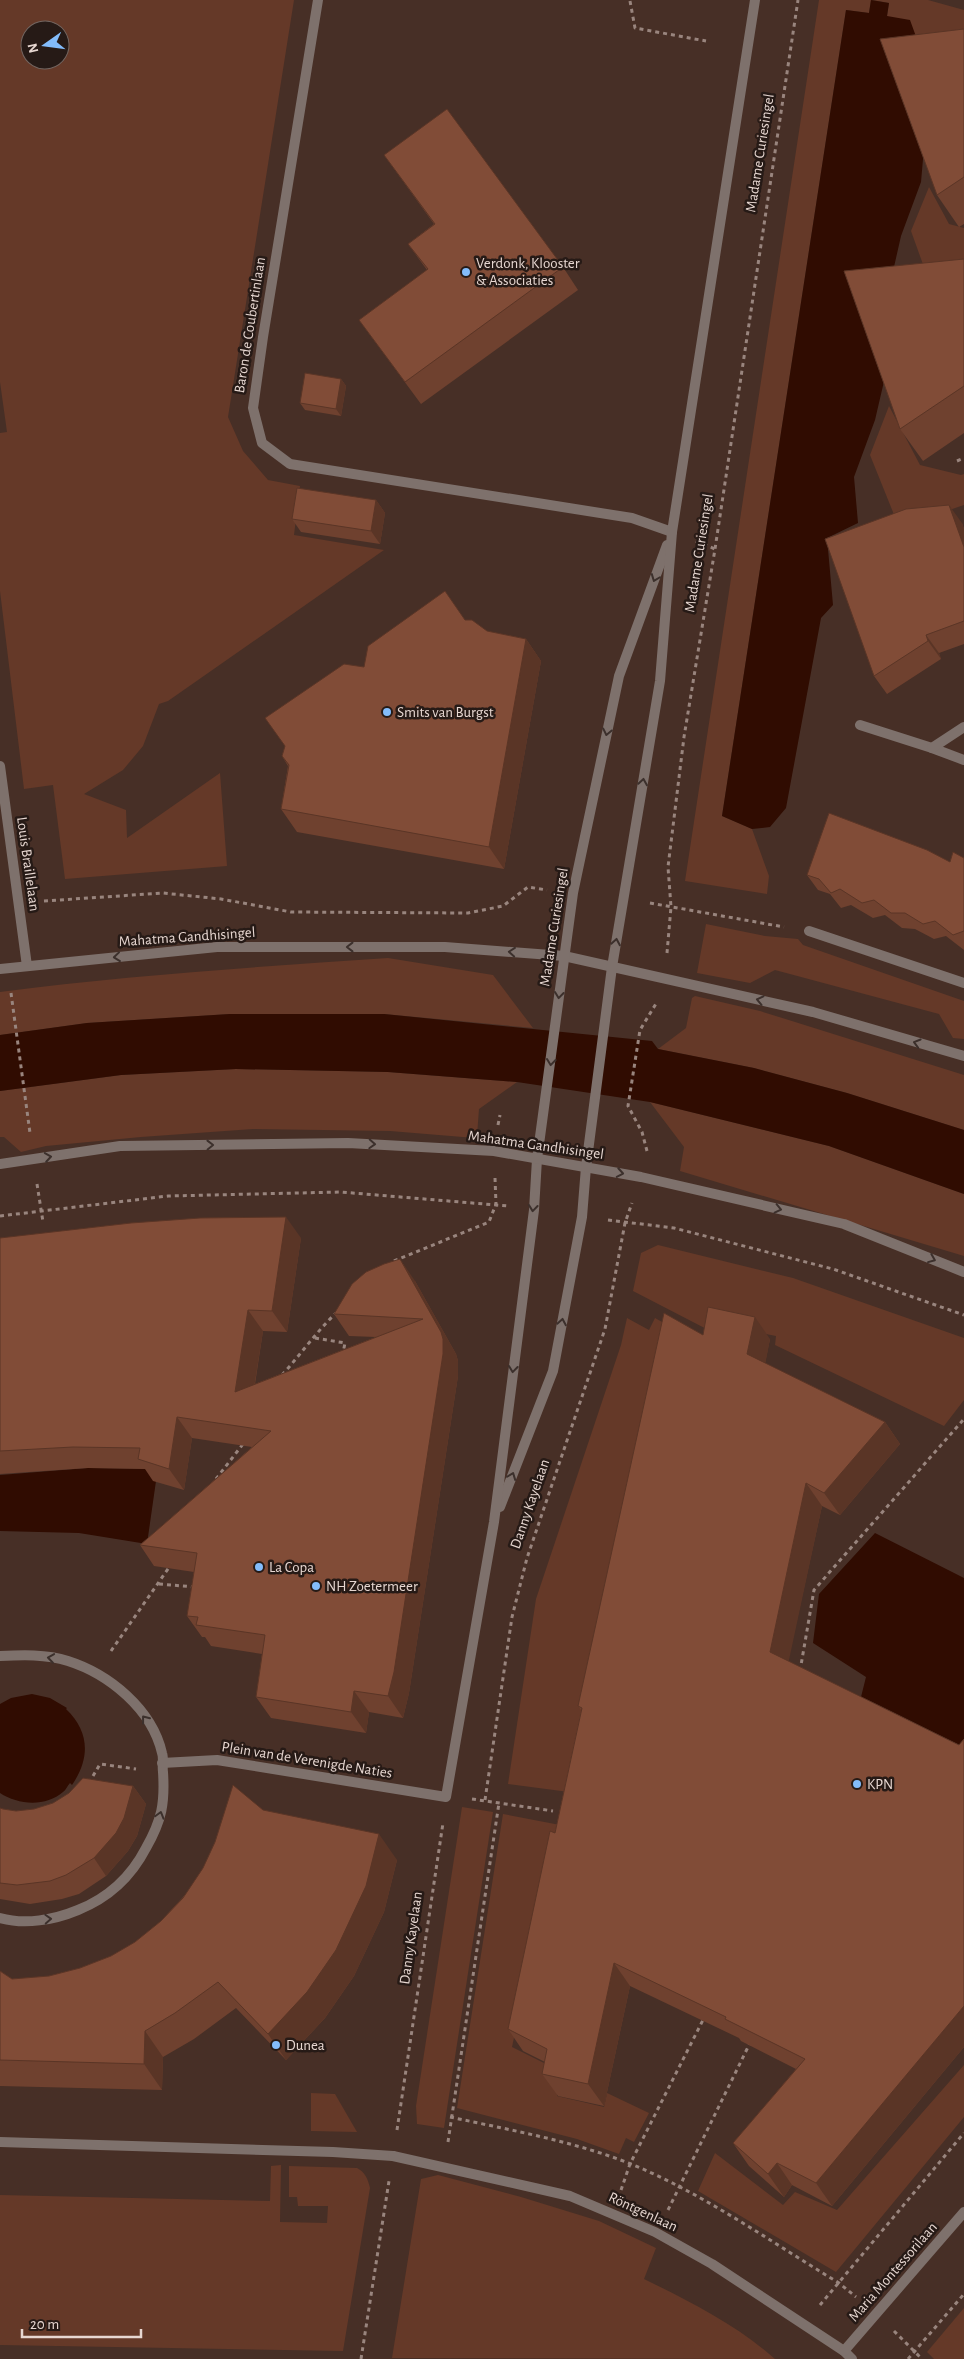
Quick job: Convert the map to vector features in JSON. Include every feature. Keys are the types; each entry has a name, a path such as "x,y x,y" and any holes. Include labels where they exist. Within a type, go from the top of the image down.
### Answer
{"street":[{"name":"Baron de Coubertinlaan","path":"318,0 253,408 262,443 290,464 632,518 672,532"},
{"name":"Madame Curiesingel","path":"586,1168 612,967 660,681 672,532 755,0"},
{"name":"Madame Curiesingel","path":"537,1159 573,893 618,676 672,532"},
{"path":"860,725 964,760"},
{"path":"932,748 964,727"},
{"name":"Louis Braillelaan","path":"0,766 27,966"},
{"path":"809,931 964,983"},
{"name":"Mahatma Gandhisingel","path":"4,969 218,947 444,946 564,956 813,1012 964,1056"},
{"name":"Mahatma Gandhisingel","path":"0,1164 120,1146 348,1143 494,1151 641,1177 844,1224 964,1272"},
{"name":"Danny Kayelaan","path":"446,1797 494,1522 534,1210 537,1159"},
{"name":"Danny Kayelaan","path":"494,1522 553,1371 582,1217 586,1168"},
{"path":"0,1656 26,1654 66,1660 97,1673 124,1694 150,1723 163,1754 164,1799 156,1830 138,1862 120,1884 95,1904 56,1919 10,1920 0,1918"},
{"name":"Plein van de Verenigde Naties","path":"162,1763 218,1760 446,1797"},
{"name":"Röntgenlaan","path":"0,2142 323,2151 393,2156 570,2196 655,2232 712,2264 844,2351 852,2359"},
{"name":"Maria Montessorilaan","path":"844,2351 964,2212"}],"path":[{"name":"Madame Curiesingel","path":"628,1106 640,1030 659,998 665,978 671,907 668,867 684,737 715,549 798,0"},
{"path":"630,1 635,28 706,42"},
{"path":"957,461 964,458"},
{"name":"Mahatma Gandhisingel","path":"19,903 163,893 221,899 290,912 468,913 503,906 528,887 573,893"},
{"path":"624,898 809,931"},
{"path":"4,969 16,1026 24,1093"},
{"path":"0,1216 168,1196 341,1192 496,1204 489,1222 390,1263"},
{"name":"Danny Kayelaan","path":"499,1803 485,1800 512,1617 527,1558 605,1329 625,1222 674,1228 833,1269 964,1315"},
{"path":"277,1381 315,1338 322,1326 342,1307"},
{"path":"315,1338 345,1343 342,1358"},
{"path":"800,1674 814,1590 964,1419"},
{"path":"214,1482 242,1445 244,1439"},
{"path":"97,1673 116,1642 169,1569 170,1561"},
{"path":"158,1584 203,1588"},
{"path":"88,1785 100,1764 148,1770 162,1763"},
{"name":"Danny Kayelaan","path":"361,2359 446,1797"},
{"path":"445,2168 450,2116 499,1803 553,1811"},
{"path":"613,2214 630,2164 706,2014"},
{"path":"655,2232 680,2187 754,2036"},
{"path":"450,2116 548,2138 630,2164 680,2187 839,2283 876,2314 922,2359"},
{"path":"804,2324 964,2133"},
{"path":"908,2359 964,2294"}],"shaded area":[{"path":"0,0 294,0 228,417 243,451 268,480 300,486 294,535 384,550 168,701 159,704 143,746 123,770 84,794 126,810 127,838 220,773 227,866 65,879 53,785 24,789 0,591 0,433 7,432 0,382"},
{"path":"819,0 871,0 869,13 846,10 722,816 752,829 769,876 767,894 685,881"},
{"path":"871,0 889,3 887,16 910,20 926,64 925,136 921,182 901,236 889,289 885,377 875,420 854,477 858,523 827,538 833,605 821,618 786,808 770,827 752,829 722,816 846,10 869,13"},
{"path":"872,0 928,0 964,10 964,58 926,64 887,16 889,3"},
{"path":"929,187 949,224 964,228 964,285 934,295 911,231"},
{"path":"889,406 920,465 961,475 964,474 964,505 899,527 870,455"},
{"path":"706,924 765,936 798,939 803,945 964,1001 964,1039 953,1038 939,1014 775,970 750,983 697,973"},
{"path":"388,958 493,975 533,1028 384,1014 230,1014 87,1023 0,1035 0,992 145,976"},
{"path":"695,996 760,1011 964,1075 964,1130 847,1093 754,1068 658,1049 686,1028 692,998"},
{"path":"230,1014 384,1014 652,1041 658,1049 754,1068 847,1093 964,1130 964,1194 829,1146 650,1102 517,1082 388,1072 236,1069 121,1075 0,1091 0,1035 87,1023"},
{"path":"236,1069 388,1072 517,1082 479,1109 477,1136 475,1138 390,1131 253,1129 46,1146 21,1152 4,1137 0,1137 0,1091 121,1075"},
{"path":"650,1102 829,1146 964,1194 964,1256 680,1171 684,1147"},
{"path":"658,1245 793,1278 964,1338 964,1400 944,1426 775,1345 776,1336 724,1326 720,1336 633,1291 641,1253"},
{"path":"627,1318 649,1330 655,1318 680,1332 569,1792 508,1784 536,1599 621,1345"},
{"path":"88,1468 154,1469 153,1481 156,1481 147,1544 79,1533 0,1531 0,1475"},
{"path":"875,1533 964,1578 964,1747 860,1701 866,1677 813,1643 819,1594"},
{"path":"32,1694 50,1698 67,1708 83,1735 85,1754 78,1775 72,1785 70,1783 56,1797 32,1803 15,1800 0,1793 0,1704 11,1698"},
{"path":"462,1807 493,1812 444,2128 417,2124 416,2106"},
{"path":"503,1814 560,1825 512,2047 562,2072 557,2096 604,2107 607,2093 649,2113 634,2142 626,2138 619,2154 577,2139 457,2108"},
{"path":"964,2065 964,2117 836,2272 698,2191 715,2153 783,2205 795,2192 837,2210"},
{"path":"311,2093 335,2094 357,2132 311,2131"},
{"path":"281,2165 280,2222 327,2223 328,2206 298,2206 297,2197 289,2197 289,2166 357,2168 364,2174 370,2188 343,2351 0,2345 0,2195 270,2201 271,2166"},
{"path":"438,2175 521,2197 599,2221 656,2248 644,2279 729,2325 775,2359 392,2358 421,2179"},
{"path":"964,2308 964,2359 934,2359 927,2352"}],"building":[{"path":"964,29 964,177 937,195 880,39"},
{"path":"447,109 563,267 405,382 359,320 428,269 408,244 435,224 384,155"},
{"path":"964,259 964,386 900,429 844,271"},
{"path":"305,373 341,379 336,409 300,403"},
{"path":"297,488 376,500 371,531 292,519"},
{"path":"949,505 964,547 964,621 926,635 928,641 874,676 825,539 906,509"},
{"path":"445,591 465,620 472,620 487,631 526,639 489,847 281,809 289,765 282,756 285,746 265,718 344,664 364,667 368,646"},
{"path":"829,813 927,850 950,862 953,852 964,858 964,931 953,935 935,921 923,924 905,913 891,913 874,900 862,903 840,889 831,893 819,879 807,875"},
{"path":"286,1217 272,1311 248,1310 235,1392 423,1319 334,1314 352,1284 366,1272 400,1259 441,1332 443,1339 443,1354 394,1672 388,1696 354,1691 351,1712 256,1697 265,1635 196,1625 198,1617 187,1616 197,1553 140,1545 271,1431 177,1417 169,1469 138,1459 140,1448 73,1447 0,1451 0,1238 131,1223 200,1218"},
{"path":"708,1307 755,1317 747,1354 885,1422 824,1493 806,1483 770,1652 959,1745 964,1739 964,2006 816,2183 777,2163 768,2174 733,2143 805,2059 725,2019 726,2017 614,1963 588,2084 542,2074 547,2049 508,2029 550,1831 555,1833 582,1708 578,1706 664,1313 703,1335"},
{"path":"83,1778 133,1786 124,1818 116,1833 94,1858 66,1875 50,1881 17,1885 0,1883 0,1808 16,1811 34,1809 53,1803 69,1793"},
{"path":"233,1785 263,1810 379,1834 366,1886 336,1950 307,1992 268,2034 218,1982 175,2013 145,2031 144,2064 0,2060 0,1971 12,1979 49,1976 80,1968 111,1956 135,1942 161,1921 183,1898 203,1868 215,1842"}],"place":[{"name":"Verdonk, Klooster & Associaties","path":"466,272"},
{"name":"Smits van Burgst","path":"387,712"},
{"name":"La Copa","path":"259,1567"},
{"name":"NH Zoetermeer","path":"316,1586"},
{"name":"KPN","path":"857,1784"},
{"name":"Dunea","path":"276,2045"}]}
